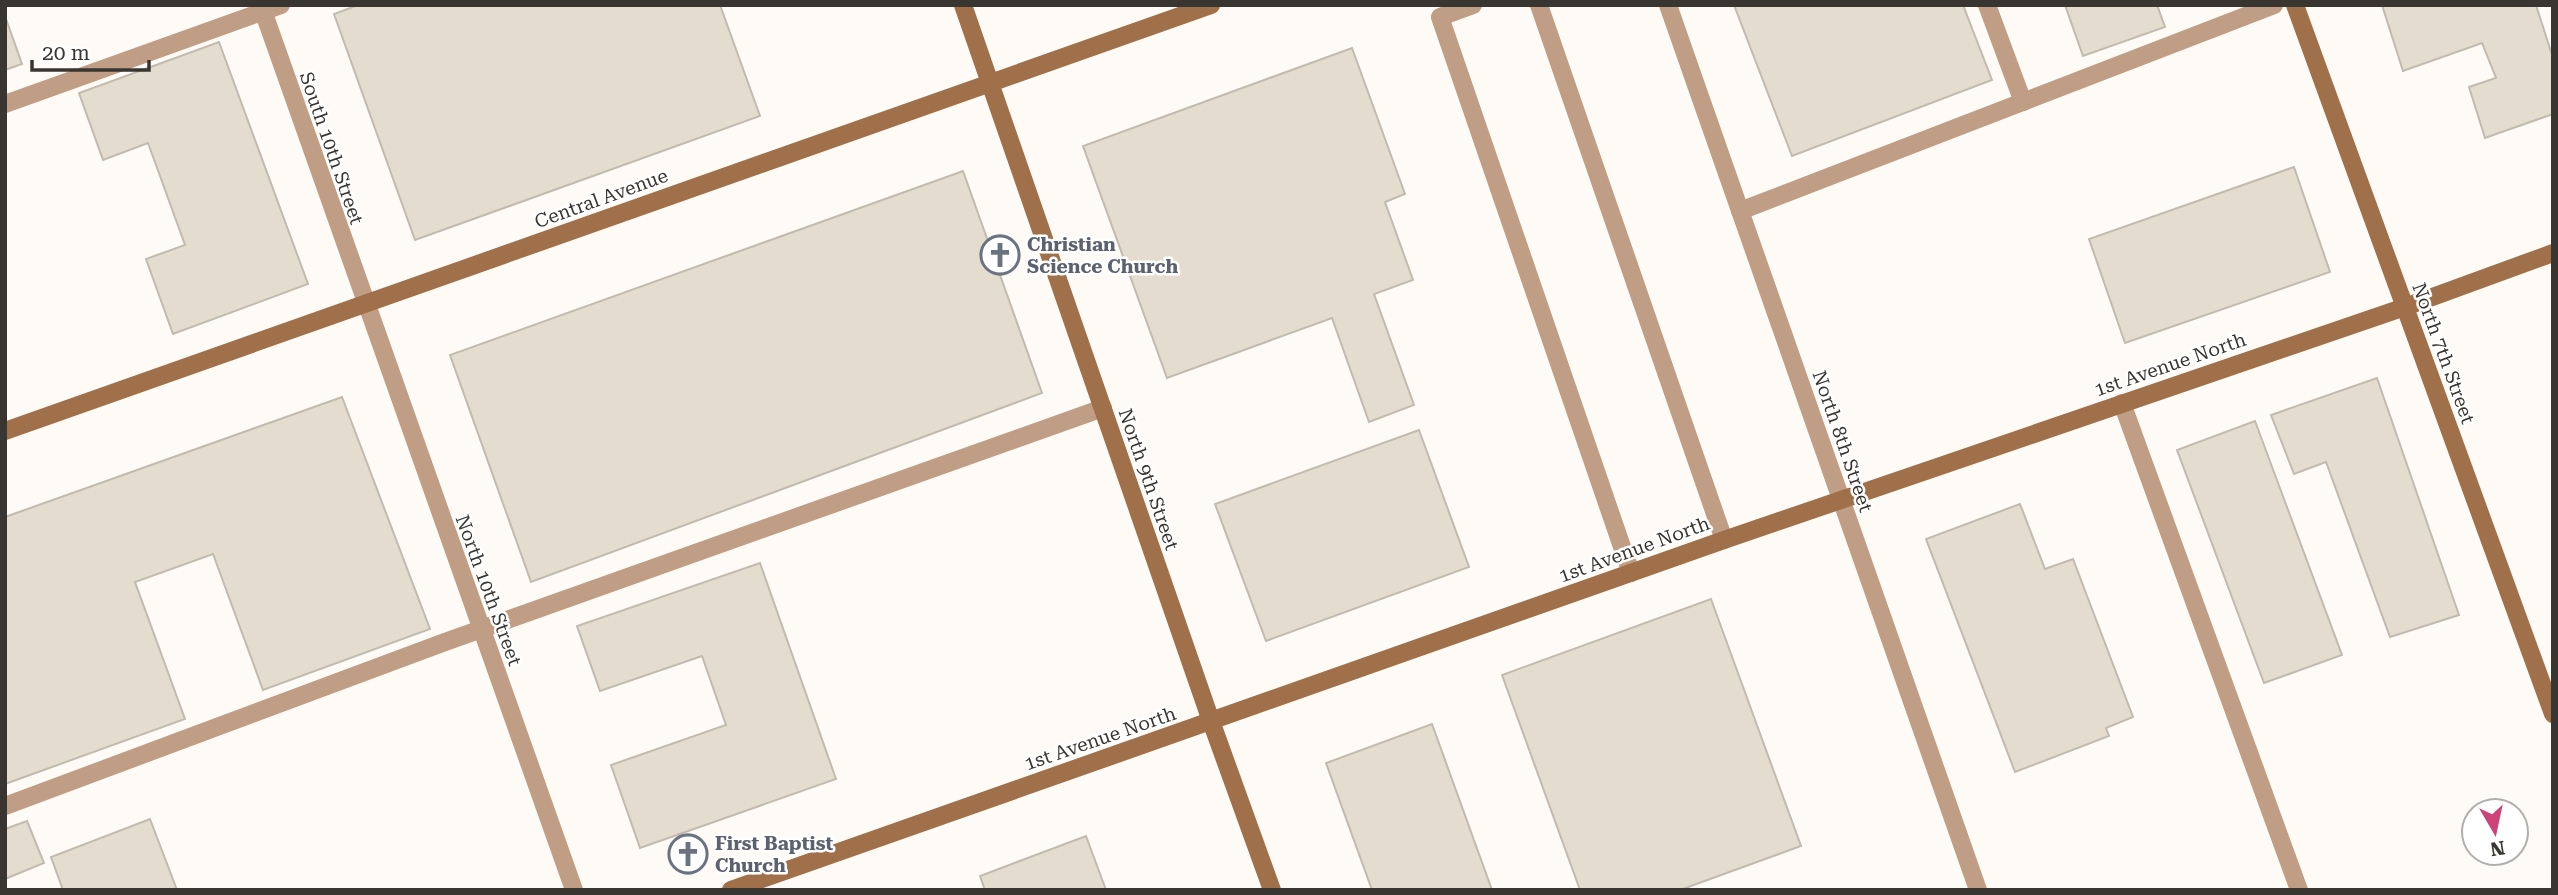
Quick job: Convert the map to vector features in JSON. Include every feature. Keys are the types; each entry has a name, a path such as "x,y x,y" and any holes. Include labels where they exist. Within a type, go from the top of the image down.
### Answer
{"main road":[{"name":"North 9th Street","path":"963,5 1272,890"},
{"name":"Central Avenue","path":"5,431 1211,5"},
{"name":"North 7th Street","path":"2295,5 2553,714"},
{"name":"1st Avenue North","path":"732,890 1841,499 2405,307 2553,253"}],"street":[{"path":"5,104 262,8 281,5"},
{"path":"1473,5 1440,17 1631,573"},
{"path":"1539,5 1724,540"},
{"name":"North 8th Street","path":"1668,5 1978,890"},
{"path":"1987,5 2023,102"},
{"path":"1740,211 2274,5"},
{"name":"South 10th Street","path":"262,8 365,304"},
{"name":"North 10th Street","path":"365,304 574,890"},
{"path":"2122,403 2300,890"},
{"path":"5,806 481,629 1102,408"}],"building":[{"path":"358,5 720,5 760,116 415,240 334,14"},
{"path":"1734,5 1963,5 1992,80 1792,156"},
{"path":"2065,5 2157,5 2165,27 2083,56"},
{"path":"2382,5 2536,5 2553,58 2553,114 2485,138 2469,87 2496,78 2482,43 2403,71"},
{"path":"5,16 22,64 5,70"},
{"path":"219,42 308,284 173,334 146,259 185,245 148,143 103,160 79,93"},
{"path":"1352,48 1405,194 1385,202 1413,280 1374,294 1414,405 1369,422 1332,318 1167,378 1083,146"},
{"path":"2294,167 2330,272 2125,343 2089,239"},
{"path":"963,171 1042,393 531,582 450,355"},
{"path":"2377,378 2459,615 2390,637 2326,462 2294,474 2271,415"},
{"path":"342,397 430,629 263,690 213,554 135,582 185,719 5,784 5,517"},
{"path":"2255,421 2342,655 2264,683 2177,450"},
{"path":"1419,430 1469,567 1266,641 1215,504"},
{"path":"2020,504 2045,569 2073,559 2133,717 2106,728 2109,736 2015,772 1926,539"},
{"path":"760,563 836,779 640,848 611,765 726,725 702,656 600,691 577,626"},
{"path":"1711,599 1801,846 1680,890 1580,890 1502,675"},
{"path":"1432,724 1492,890 1372,890 1326,763"},
{"path":"150,819 177,890 63,890 51,857"},
{"path":"27,821 44,863 5,879 5,829"},
{"path":"1086,836 1106,890 985,890 980,876"}],"place":[{"name":"Christian Science Church","path":"1000,255"},
{"name":"First Baptist Church","path":"688,854"}]}
